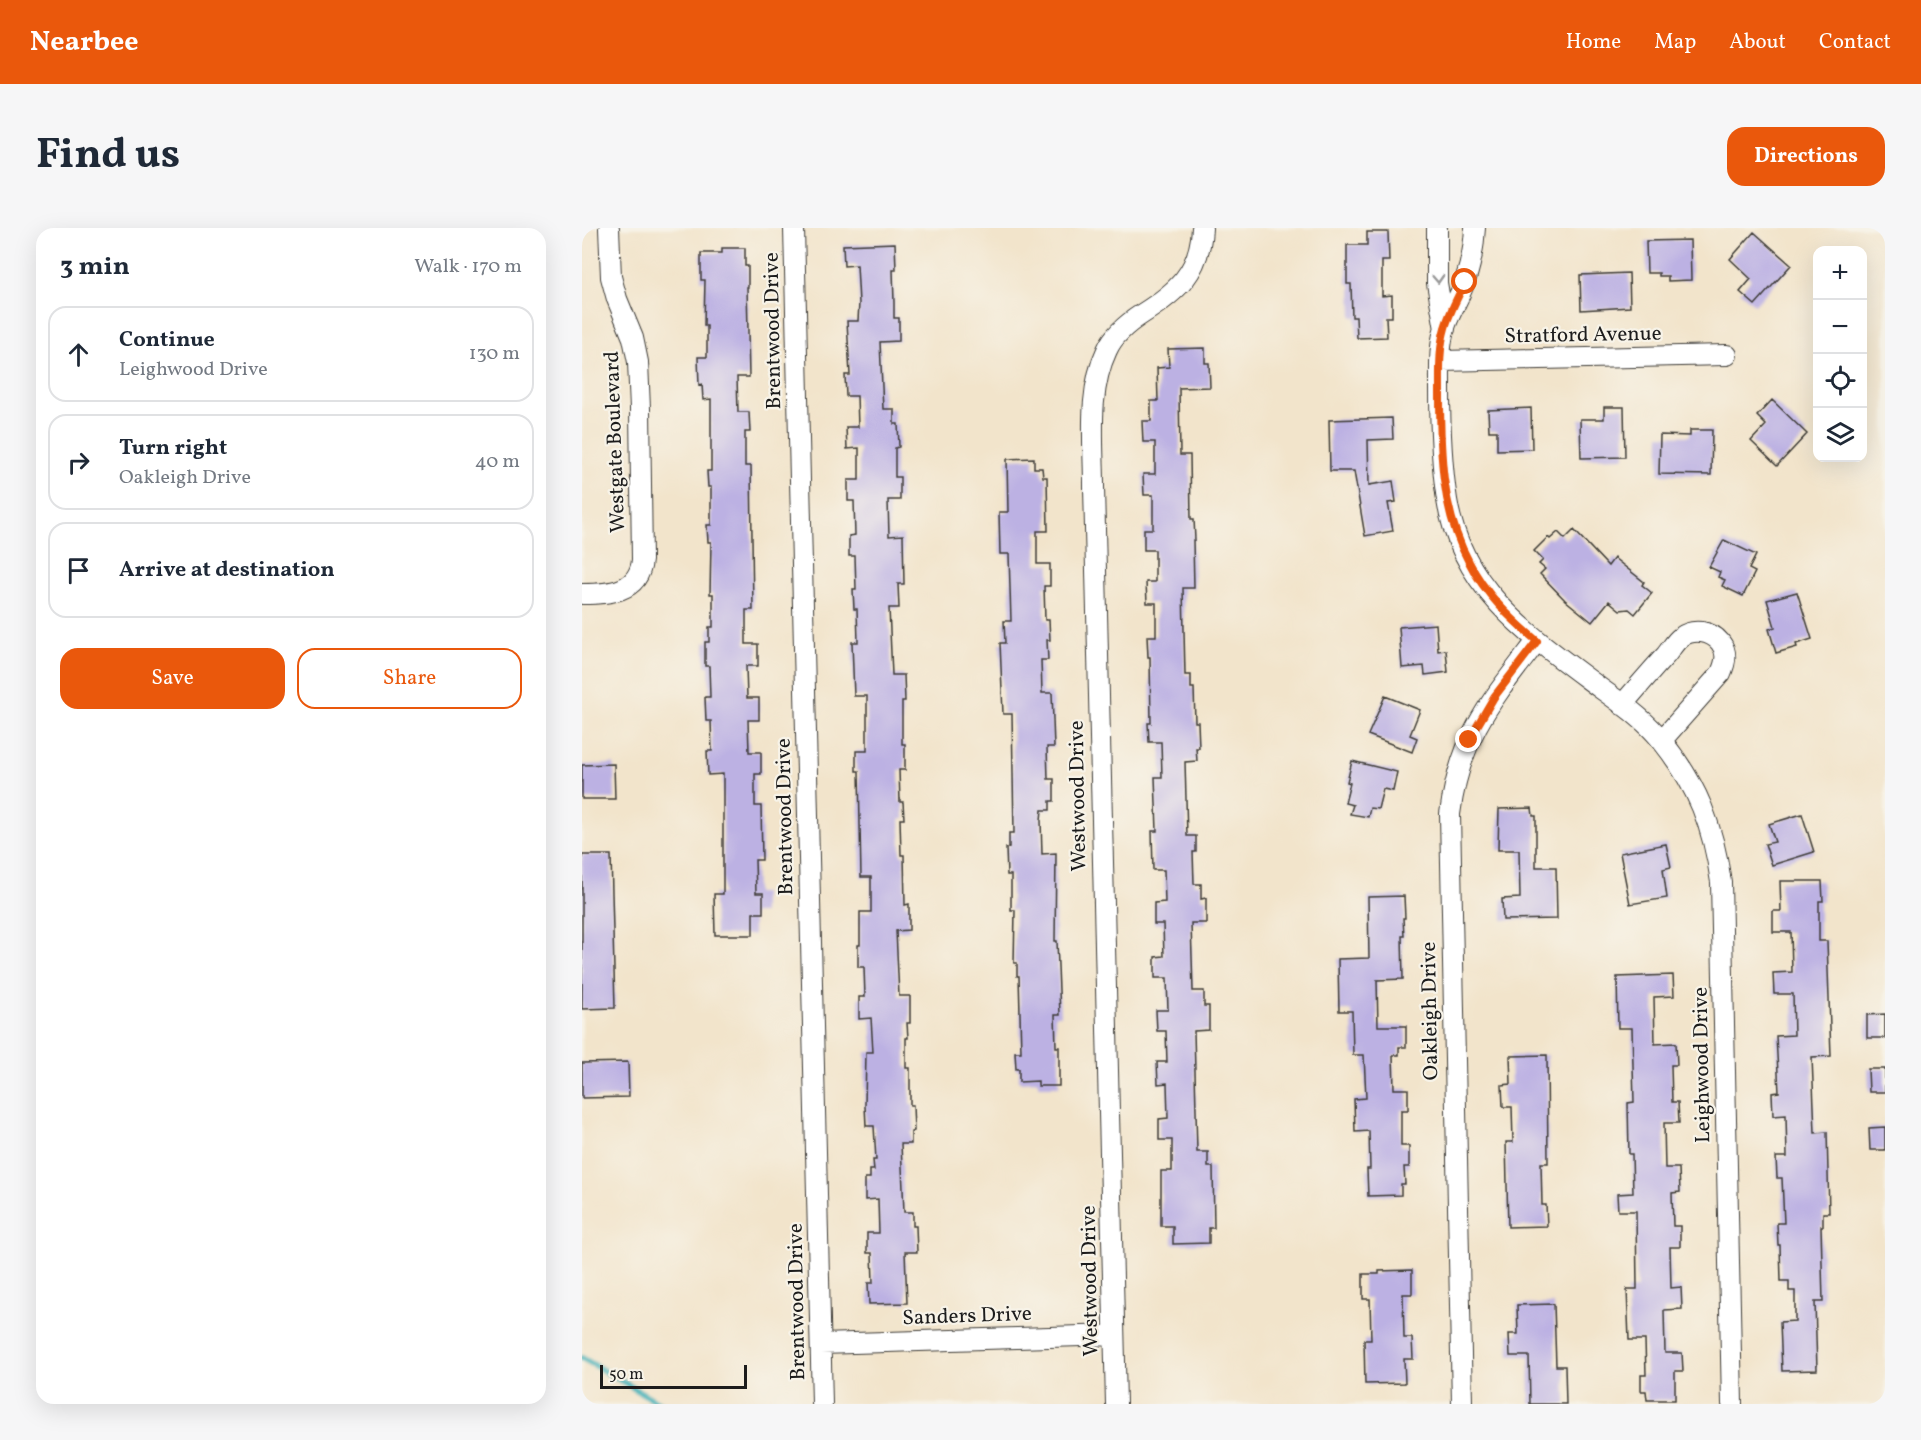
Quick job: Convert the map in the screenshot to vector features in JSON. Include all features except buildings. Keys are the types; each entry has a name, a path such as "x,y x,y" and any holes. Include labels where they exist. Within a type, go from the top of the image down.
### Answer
{"street":[{"name":"Westgate Boulevard","path":"582,594 616,592 632,583 642,567 638,362 633,338 617,299 611,277 609,228"},
{"name":"Brentwood Drive","path":"794,228 822,1404"},
{"name":"Westwood Drive","path":"1116,1404 1094,497 1095,382 1107,348 1119,332 1162,302 1186,279 1196,262 1202,242 1202,228"},
{"name":"Leighwood Drive","path":"1437,228 1437,283 1444,329 1440,361 1442,460 1447,502 1468,562 1488,593 1513,620 1537,641 1622,705 1662,740 1694,789 1707,816 1715,845 1721,882 1732,1404"},
{"name":"Leighwood Drive","path":"1444,329 1465,282 1475,228"},
{"name":"Stratford Avenue","path":"1440,361 1726,355"},
{"path":"1622,705 1682,636 1699,631 1708,633 1717,639 1726,654 1726,664 1721,673 1662,740"},
{"name":"Oakleigh Drive","path":"1462,1404 1450,814 1459,769 1469,740 1494,697 1537,641"},
{"name":"Sanders Drive","path":"821,1344 1114,1335"}],"waterway":[{"path":"582,1358 661,1404"}],"route":[{"path":"1465,282 1444,329 1440,361 1442,460 1447,502 1468,562 1488,593 1537,641 1494,697 1469,740"}]}
